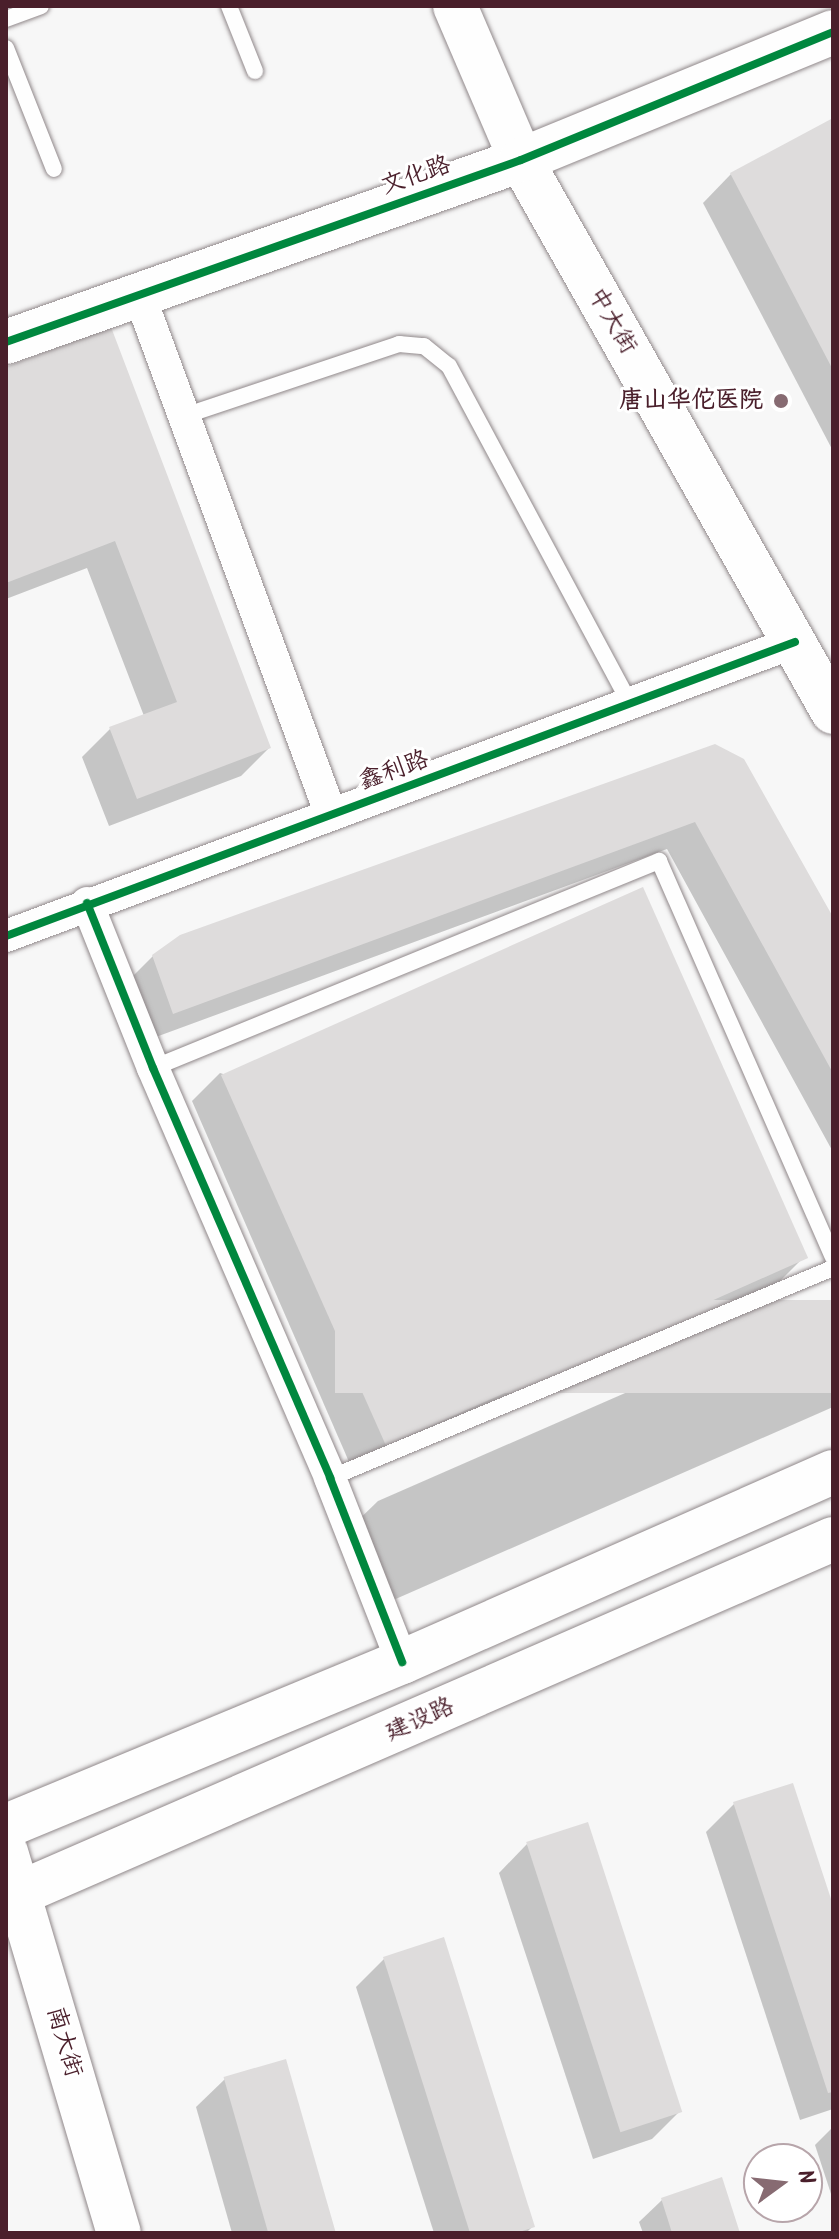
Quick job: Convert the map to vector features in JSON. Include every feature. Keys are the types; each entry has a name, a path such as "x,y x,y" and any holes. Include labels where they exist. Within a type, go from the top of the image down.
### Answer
{"main road":[{"name":"中大街","path":"455,6 521,160 833,712"},
{"name":"文化路","path":"6,342 521,160 833,32"},
{"path":"6,1826 402,1662 833,1472"},
{"name":"建设路","path":"13,1896 833,1539"},
{"name":"南大街","path":"6,1852 13,1896 119,2233"}],"street":[{"path":"139,294 331,815"},
{"name":"鑫利路","path":"6,936 87,903 795,642"},
{"path":"87,903 153,1068 330,1478 402,1662"}],"lane":[{"path":"6,19 41,6"},
{"path":"229,6 255,71"},
{"path":"6,48 54,169"},
{"path":"184,416 399,344 424,346 449,366 630,704"},
{"path":"153,1068 659,861 833,1257"},
{"path":"330,1478 833,1268"}],"building":[{"path":"833,118 833,370 730,173"},
{"path":"111,327 271,748 137,799 109,727 177,702 115,541 6,583 6,367"},
{"path":"715,744 744,759 833,917 833,1073 695,822 173,1014 152,955 180,935"},
{"path":"643,887 808,1258 386,1446 221,1075"},
{"path":"335,1300 833,1300 833,1393 335,1393"},
{"path":"793,1783 833,1905 833,2092 828,2093 733,1802"},
{"path":"588,1822 682,2112 620,2132 526,1842"},
{"path":"444,1937 535,2227 516,2233 470,2233 383,1957"},
{"path":"286,2059 336,2233 268,2233 224,2077"},
{"path":"722,2177 740,2233 672,2233 661,2198"}],"cycle path":[{"path":"6,342 521,160 833,32"},
{"path":"6,936 795,642"},
{"path":"87,903 153,1068 330,1478 402,1662"}],"place":[{"name":"唐山华佗医院","path":"781,401"}]}
